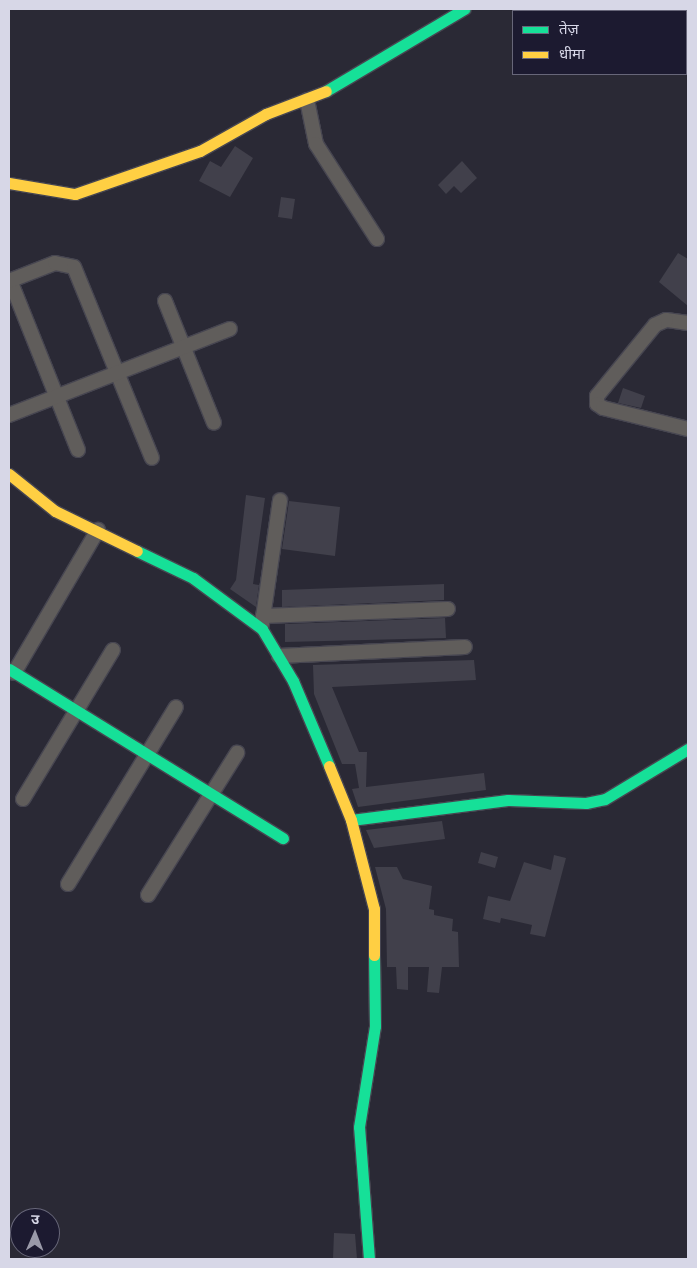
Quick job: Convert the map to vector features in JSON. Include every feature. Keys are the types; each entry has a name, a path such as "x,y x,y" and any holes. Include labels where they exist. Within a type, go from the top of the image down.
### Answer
{"street":[{"path":"9,183 65,194 90,190 200,151 266,114 307,100 464,9"},
{"path":"307,100 316,144 377,239"},
{"path":"78,450 9,280 55,263 74,267 152,458"},
{"path":"165,301 214,423"},
{"path":"688,323 666,320 655,325 600,389 597,404 688,429"},
{"path":"9,415 230,329"},
{"path":"9,474 54,511 98,530 193,578 263,623 279,656 351,820 371,889 377,972 375,1026 359,1127 369,1259"},
{"path":"263,623 280,500"},
{"path":"98,530 11,671 283,838"},
{"path":"263,623 448,609"},
{"path":"279,656 465,647"},
{"path":"23,799 113,650"},
{"path":"68,884 176,707"},
{"path":"351,820 508,800 586,803 604,799 688,749"},
{"path":"148,894 237,753"}],"building":[{"path":"235,146 253,158 230,197 199,181 210,161 221,167"},
{"path":"462,161 477,178 461,193 454,186 446,194 438,185"},
{"path":"281,197 295,199 292,219 278,217"},
{"path":"678,253 688,259 688,306 659,282"},
{"path":"623,388 645,396 641,408 618,403"},
{"path":"246,495 265,498 253,584 259,585 256,607 230,589 236,580"},
{"path":"289,501 340,507 335,556 282,549"},
{"path":"444,584 444,600 282,607 282,590"},
{"path":"445,618 446,638 285,642 285,624"},
{"path":"474,660 476,680 332,687 359,752 367,752 366,787 484,773 486,790 358,807 352,789 359,788 355,764 342,764 314,694 313,665"},
{"path":"442,821 445,839 374,848 366,830"},
{"path":"481,852 498,857 495,868 478,863"},
{"path":"554,855 566,858 545,937 530,934 532,925 501,918 500,923 483,919 488,896 510,901 524,862 551,870"},
{"path":"375,867 397,867 403,879 432,886 429,909 434,910 434,915 453,919 452,931 458,932 459,967 442,967 439,993 427,992 429,967 408,967 408,990 397,989 396,967 387,967 386,909"},
{"path":"334,1233 355,1234 357,1259 333,1259"}],"traffic: fast":[{"path":"326,91 464,9"},
{"path":"137,551 193,578 262,629 293,681 329,766"},
{"path":"9,669 283,838"},
{"path":"351,820 508,800 586,803 605,799 688,749"},
{"path":"369,1259 359,1127 375,1026 374,955"}],"traffic: slow":[{"path":"9,183 75,194 200,151 266,114 326,91"},
{"path":"9,474 55,511 137,551"},
{"path":"329,766 351,820 374,909 374,955"}]}
